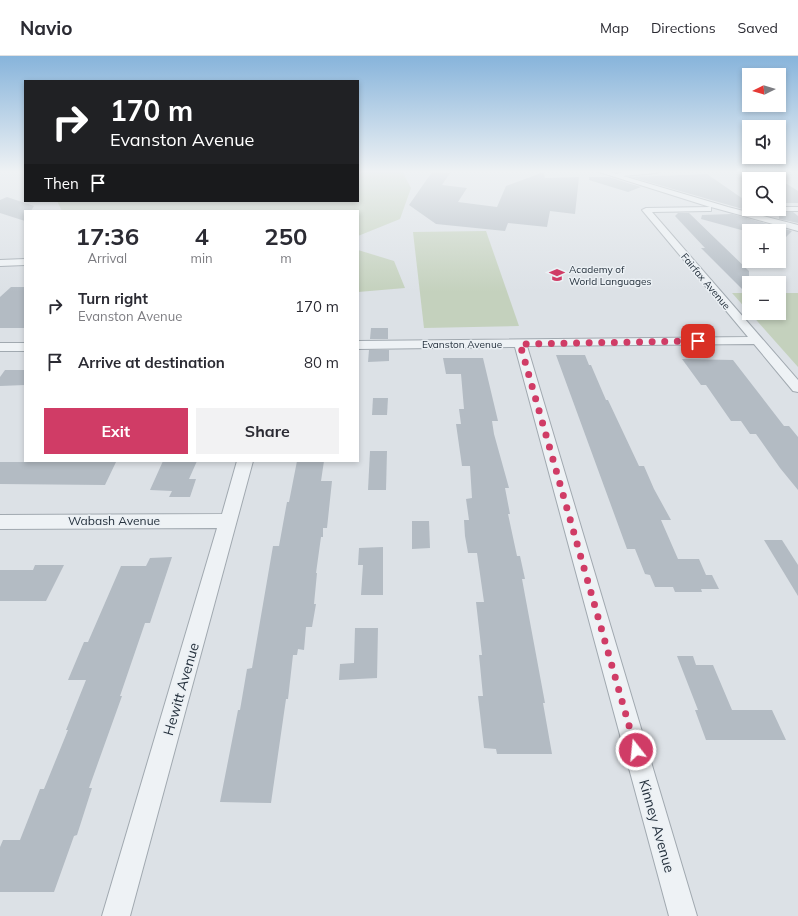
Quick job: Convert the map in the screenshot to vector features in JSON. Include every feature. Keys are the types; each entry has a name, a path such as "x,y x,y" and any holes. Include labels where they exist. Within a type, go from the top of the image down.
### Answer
{"street":[{"name":"Fairfax Avenue","path":"647,211 798,388"},
{"path":"733,211 798,228"},
{"path":"0,262 24,262"},
{"name":"Evanston Avenue","path":"359,345 758,340"},
{"name":"Kinney Avenue","path":"520,344 683,916"},
{"path":"0,347 24,347"},
{"name":"Hewitt Avenue","path":"116,916 245,462"},
{"name":"Wabash Avenue","path":"0,522 229,521"}],"green space":[{"path":"359,211 403,211 400,219 359,236"},
{"path":"486,231 519,326 424,328 413,232"},
{"path":"359,250 394,261 405,288 359,292"},
{"path":"732,293 742,293 742,304"},
{"path":"786,293 798,293 798,367 756,320 786,320"}],"building":[{"path":"0,211 24,211 24,221 0,213"},
{"path":"418,211 550,211 547,227 508,223 505,231 436,224"},
{"path":"551,211 575,211 575,214"},
{"path":"786,212 793,212 798,216 798,223 779,219 779,216 786,216"},
{"path":"678,213 689,213 742,264 742,268 746,268 749,271 749,276 742,276 742,289 701,248 705,248 675,216"},
{"path":"732,214 767,224 742,224 742,230 701,219 702,215"},
{"path":"786,229 792,231 786,237"},
{"path":"11,287 24,287 24,328 0,328 0,297"},
{"path":"371,328 388,328 388,339 370,339"},
{"path":"369,350 389,350 389,361 368,362"},
{"path":"556,355 585,355 639,466 644,466 654,489 671,520 661,520 678,559 699,559 706,575 712,575 719,589 701,589 702,592 675,592 673,587 655,587 650,575 645,574 635,549 627,549"},
{"path":"443,358 483,358 498,421 492,421 494,434 509,488 505,488 510,514 508,514 517,556 520,556 525,579 522,579 545,703 543,703 552,754 497,754 496,749 484,748 478,696 483,696 479,655 482,655 476,602 484,602 477,553 468,553 465,536 464,520 469,520 466,499 472,498 470,466 462,466 456,424 461,424 459,409 464,409 461,374 446,374"},
{"path":"682,359 733,360 784,426 789,426 798,437 798,490 756,434 750,434 741,421 731,421 706,385 701,385"},
{"path":"5,370 24,370 24,385 0,386 0,377"},
{"path":"373,398 388,398 387,415 372,415"},
{"path":"370,451 387,451 386,490 368,490"},
{"path":"0,462 116,462 105,485 0,484"},
{"path":"163,462 197,462 189,479 196,479 190,497 169,497 172,491 150,490"},
{"path":"297,462 324,462 321,481 332,481 327,528 323,528 323,537 321,537 316,573 314,604 316,604 312,627 306,627 304,650 298,649 297,655 293,655 288,699 286,699 271,803 220,802 238,710 240,710 247,669 252,668 273,546 279,546 287,502 289,502"},
{"path":"412,521 429,521 430,548 412,549"},
{"path":"764,540 782,540 798,565 798,596"},
{"path":"383,547 383,595 361,595 363,565 358,565 359,548"},
{"path":"172,557 150,623 145,623 120,696 122,696 89,788 92,788 77,835 74,836 54,892 0,892 0,847 3,840 20,840 40,789 44,789 86,680 68,680 84,642 88,642 121,566 146,566 150,558"},
{"path":"35,565 64,565 46,601 0,601 0,570 33,570"},
{"path":"355,628 378,628 377,678 339,680 340,664 354,663"},
{"path":"677,656 693,656 696,665 713,665 732,710 772,710 786,740 706,740 695,710 698,710"}],"place":[{"name":"Academy of World Languages","path":"557,275"}],"route":[{"path":"636,750 520,344 698,341"}]}
